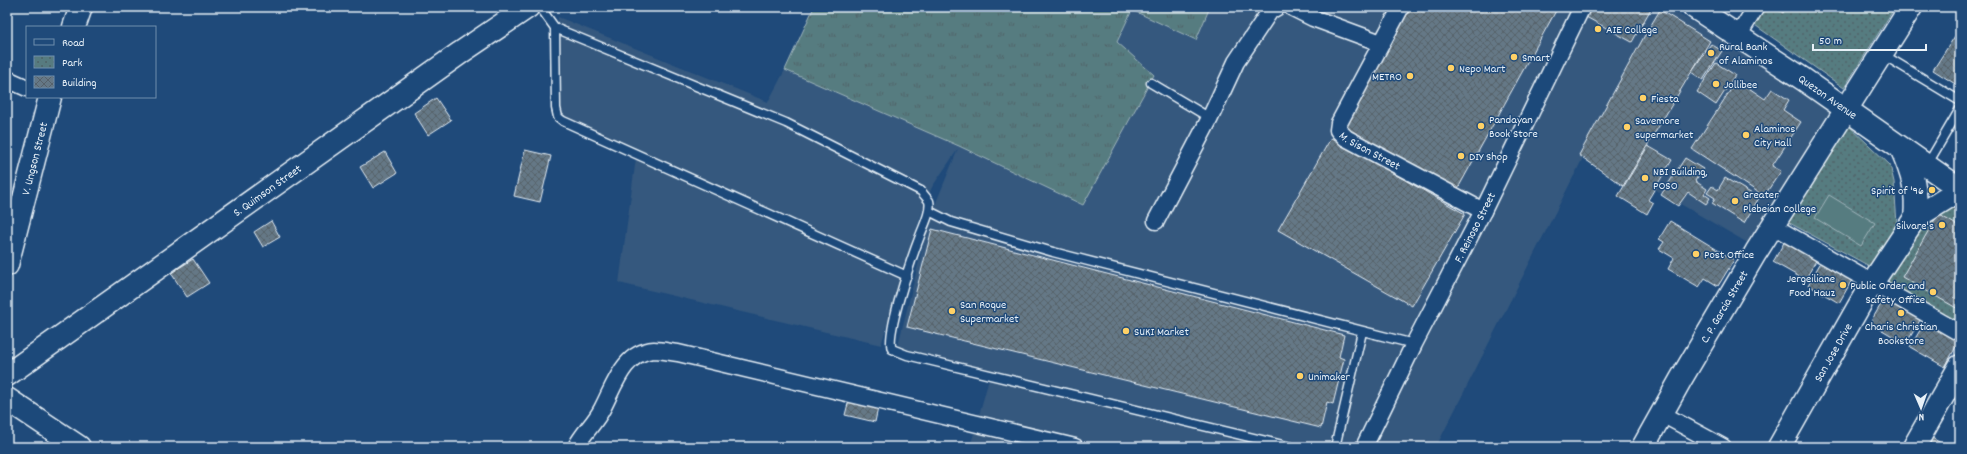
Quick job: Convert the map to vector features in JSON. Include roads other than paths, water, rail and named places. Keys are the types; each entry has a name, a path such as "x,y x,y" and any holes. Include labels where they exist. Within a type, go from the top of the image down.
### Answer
{"street":[{"path":"74,26 81,7"},
{"name":"S. Quimson Street","path":"7,375 454,57 528,7"},
{"path":"1156,221 1210,118 1236,62 1270,11 1277,7"},
{"path":"1291,7 1313,18 1381,43"},
{"name":"M. Sison Street","path":"1400,7 1339,123 1338,130 1346,138 1482,212"},
{"name":"F. Reinoso Street","path":"1364,447 1414,344 1482,212 1582,7"},
{"name":"Quezon Avenue","path":"1694,7 1846,110 1960,190"},
{"path":"1738,36 1756,7"},
{"name":"C. P. Garcia Street","path":"1643,447 1744,272 1911,7"},
{"path":"7,79 26,88"},
{"name":"V. Ungson Street","path":"7,265 50,98"},
{"path":"1902,150 1911,171 1915,187 1917,202 1916,218"},
{"name":"San Jose Drive","path":"1779,447 1872,283 1916,218 1960,190"},
{"path":"1773,226 1960,333"},
{"path":"576,447 602,410 609,392 623,368 637,355 655,350 678,353 1075,447"},
{"path":"1914,447 1960,366"},
{"path":"7,399 80,447"},
{"path":"1662,414 1723,447"}],"lane":[{"path":"540,7 555,28 786,123 921,191 929,201 929,210 907,276 893,325 889,344 897,351 1291,447"},
{"path":"555,28 556,108 558,117 563,121 907,276"},
{"path":"1882,54 1960,101"},
{"path":"1151,83 1210,118"},
{"path":"1926,166 1960,109"},
{"path":"929,210 951,222 996,236 1362,332 1414,344"},
{"path":"1335,447 1362,332"}],"place":[{"name":"AIE College","path":"1598,29"},
{"name":"Rural Bank of Alaminos","path":"1711,53"},
{"name":"Smart","path":"1514,57"},
{"name":"Nepo Mart","path":"1451,68"},
{"name":"METRO","path":"1410,76"},
{"name":"Jollibee","path":"1716,84"},
{"name":"Fiesta","path":"1643,98"},
{"name":"Pandayan Book Store","path":"1481,126"},
{"name":"Savemore supermarket","path":"1627,127"},
{"name":"Alaminos City Hall","path":"1746,135"},
{"name":"DIY Shop","path":"1461,156"},
{"name":"NBI Building, POSO","path":"1645,178"},
{"name":"Spirit of '96","path":"1932,190"},
{"name":"Greater Plebeian College","path":"1735,201"},
{"name":"Silvare's","path":"1942,225"},
{"name":"Post Office","path":"1696,254"},
{"name":"Jergeiliane Food Hauz","path":"1843,285"},
{"name":"Public Order and Safety Office","path":"1933,292"},
{"name":"San Roque Supermarket","path":"952,311"},
{"name":"Charis Christian Bookstore","path":"1901,313"},
{"name":"SUKI Market","path":"1126,331"},
{"name":"Unimaker","path":"1300,376"}]}
